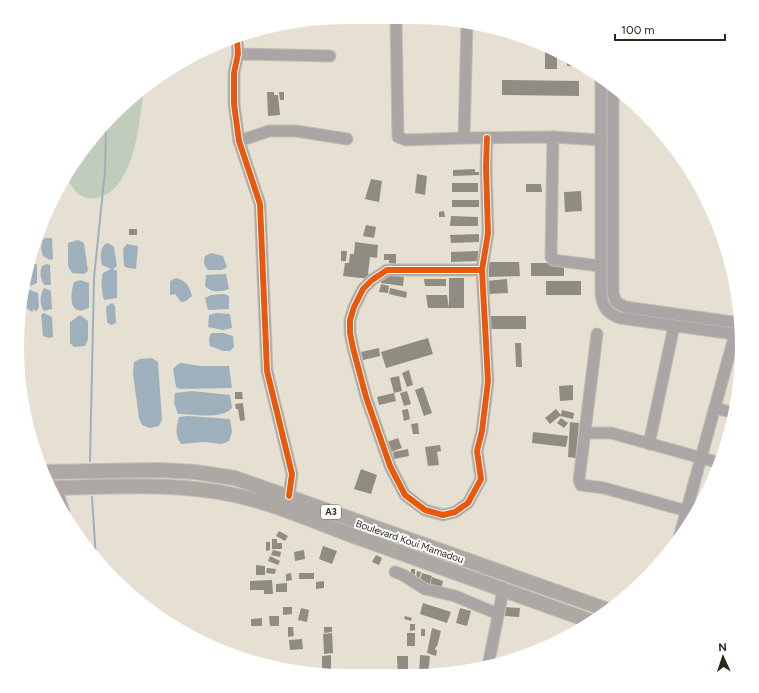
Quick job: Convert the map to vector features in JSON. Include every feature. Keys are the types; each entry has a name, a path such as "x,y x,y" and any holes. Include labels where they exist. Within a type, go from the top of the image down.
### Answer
{"main road":[{"name":"Boulevard Koui Mamadou","path":"50,472 160,470 194,472 234,478 289,496 602,608"},
{"name":"Boulevard Koui Mamadou","path":"57,488 155,486 234,495 279,509 503,591 585,619"}],"street":[{"path":"396,24 398,136 406,140 553,136 601,140"},
{"path":"464,138 466,29"},
{"path":"237,43 238,54 234,73 234,104 239,142 260,204 267,372 292,474 289,496"},
{"path":"238,54 330,56"},
{"path":"601,85 600,294 603,307 610,314 620,318 734,334"},
{"path":"613,94 614,293 616,302"},
{"path":"239,142 269,131 296,131 347,139"},
{"path":"553,136 551,257 553,260 600,266"},
{"path":"482,270 387,270 372,280 363,289 354,307 350,320 350,333 353,348 366,397 390,466 405,495 425,510 443,515 455,512 468,503 481,479 477,452 482,432 488,381 482,270 488,233 486,167 487,138"},
{"path":"603,307 616,302 625,306 734,322"},
{"path":"649,444 674,326"},
{"path":"597,334 579,480 580,485 604,488 687,511"},
{"path":"684,521 715,408 735,344"},
{"path":"715,408 728,411"},
{"path":"585,433 611,433 713,462"},
{"path":"395,572 426,588 455,596 498,614"},
{"path":"489,660 503,591"}],"green space":[{"path":"143,97 133,152 127,169 119,183 109,193 96,198 85,197 77,193 69,182 78,167 118,118"}],"water":[{"path":"45,238 52,238 53,259 50,260 43,256 41,249 42,241"},
{"path":"78,240 84,243 88,271 84,274 72,273 68,266 68,243"},
{"path":"108,243 114,247 117,266 113,269 117,271 117,298 104,300 102,293 103,273 111,269 102,265 101,255 104,245"},
{"path":"127,244 138,246 136,269 124,266 123,249"},
{"path":"211,253 223,256 227,267 222,270 208,270 204,264 204,258"},
{"path":"35,264 37,264 37,283 30,286 30,284"},
{"path":"47,264 50,265 51,285 44,285 41,276 42,266"},
{"path":"226,274 229,289 216,291 210,290 205,286 206,275"},
{"path":"176,278 185,282 190,289 192,296 186,301 181,302 175,294 170,295 170,281"},
{"path":"80,280 89,283 89,308 77,310 74,308 71,299 74,282"},
{"path":"44,288 51,291 52,309 44,311 41,305 41,300"},
{"path":"29,290 38,293 39,307 36,312 34,309 32,312 27,308"},
{"path":"224,294 229,296 229,309 208,310 205,298 211,295"},
{"path":"112,303 115,306 116,323 111,325 107,322 106,307"},
{"path":"44,313 52,317 53,337 49,338 43,336 41,315"},
{"path":"216,313 230,314 232,328 223,330 208,327 209,315"},
{"path":"80,315 88,321 88,339 85,346 74,347 70,343 70,322"},
{"path":"211,333 223,333 233,336 234,347 230,351 223,351 210,346 209,339"},
{"path":"152,358 158,362 162,420 159,426 150,428 142,425 139,418 133,374 134,362 140,359"},
{"path":"181,363 201,366 229,366 232,388 180,389 176,387 173,369"},
{"path":"192,391 230,395 232,408 227,412 214,415 178,414 174,403 175,393"},
{"path":"188,416 230,419 232,432 229,441 222,444 204,442 181,444 177,434 179,417"}],"building":[{"path":"545,53 557,58 557,69 545,69"},
{"path":"502,80 579,81 579,96 502,95"},
{"path":"267,92 274,92 274,95 278,95 280,115 268,116"},
{"path":"279,92 284,92 284,100 280,100"},
{"path":"475,169 475,172 479,172 479,175 453,176 453,170"},
{"path":"417,174 427,176 425,195 415,193"},
{"path":"371,179 382,181 379,202 365,199"},
{"path":"452,183 478,183 478,192 452,192"},
{"path":"526,184 541,184 542,192 526,192"},
{"path":"581,191 582,211 565,212 564,192"},
{"path":"452,200 479,200 479,207 452,207"},
{"path":"444,211 445,217 439,217 439,212"},
{"path":"451,216 478,217 478,226 450,226"},
{"path":"366,225 376,227 374,238 363,236"},
{"path":"129,229 137,229 137,235 129,235"},
{"path":"479,234 479,242 451,243 450,235"},
{"path":"355,242 378,245 377,258 370,257 368,274 370,274 370,279 343,276 345,263 349,263 350,254 354,254"},
{"path":"341,251 347,251 346,261 341,261"},
{"path":"478,251 478,261 451,262 451,252"},
{"path":"384,254 396,254 396,264 389,263 389,260 384,260"},
{"path":"489,262 519,262 520,276 489,277"},
{"path":"531,263 564,263 564,276 531,276"},
{"path":"382,274 404,277 403,286 381,283"},
{"path":"449,278 464,278 464,308 449,308"},
{"path":"424,279 446,279 446,286 425,286"},
{"path":"507,279 508,293 487,294 486,281"},
{"path":"546,281 581,281 581,295 546,295"},
{"path":"381,284 389,286 388,293 379,292"},
{"path":"390,288 407,292 406,298 389,294"},
{"path":"426,295 447,295 449,308 428,308"},
{"path":"491,316 526,316 526,329 491,329"},
{"path":"428,338 433,354 386,368 381,352"},
{"path":"515,343 521,343 522,367 516,367"},
{"path":"379,348 380,356 363,360 361,352"},
{"path":"409,370 413,385 407,387 402,373"},
{"path":"399,376 402,391 394,393 390,378"},
{"path":"573,385 573,400 560,401 559,386"},
{"path":"423,387 432,413 424,416 415,390"},
{"path":"407,391 411,404 404,406 400,393"},
{"path":"235,392 242,392 243,399 235,399"},
{"path":"394,393 396,401 379,405 377,397"},
{"path":"243,403 245,420 240,421 238,409 236,409 235,404"},
{"path":"408,409 410,419 404,421 402,410"},
{"path":"556,409 561,415 550,424 545,418"},
{"path":"562,410 574,413 573,419 560,416"},
{"path":"561,418 568,423 564,428 557,423"},
{"path":"570,422 579,423 576,458 568,457"},
{"path":"418,423 419,434 413,434 411,424"},
{"path":"533,432 568,436 566,447 532,443"},
{"path":"398,438 402,448 391,452 387,442"},
{"path":"440,445 441,451 437,452 439,465 428,466 425,447"},
{"path":"408,449 409,456 394,459 393,452"},
{"path":"361,469 377,475 371,494 354,489"},
{"path":"279,531 288,536 285,541 276,536"},
{"path":"272,539 277,539 277,543 282,543 282,549 272,549"},
{"path":"266,542 270,542 270,550 266,551"},
{"path":"323,546 337,551 332,564 319,559"},
{"path":"273,550 281,552 280,557 271,555"},
{"path":"304,550 305,559 295,561 294,552"},
{"path":"376,555 382,558 379,565 372,562"},
{"path":"270,556 280,561 278,565 268,561"},
{"path":"256,565 265,566 265,575 256,575"},
{"path":"267,568 276,569 275,574 266,573"},
{"path":"411,569 415,569 415,578 411,576"},
{"path":"417,571 421,572 419,579 416,578"},
{"path":"291,573 292,580 286,581 286,574"},
{"path":"299,573 314,573 314,579 299,579"},
{"path":"422,573 432,576 429,586 419,583"},
{"path":"432,577 443,581 441,589 430,586"},
{"path":"272,580 273,594 264,594 264,590 250,590 250,581"},
{"path":"324,581 324,588 316,589 316,582"},
{"path":"287,583 287,592 276,592 276,584"},
{"path":"423,603 451,612 447,623 420,614"},
{"path":"283,607 292,607 292,614 283,615"},
{"path":"506,607 520,608 519,617 505,616"},
{"path":"301,608 309,610 307,622 298,620"},
{"path":"460,608 471,611 467,626 456,623"},
{"path":"269,616 279,616 279,626 270,626"},
{"path":"405,616 412,618 411,621 404,619"},
{"path":"262,618 262,626 251,626 251,619"},
{"path":"410,624 415,624 415,630 410,631"},
{"path":"288,627 293,627 294,636 288,637"},
{"path":"324,627 332,627 332,632 324,633"},
{"path":"432,628 441,631 435,650 437,650 436,656 427,653"},
{"path":"421,629 425,629 425,636 421,636"},
{"path":"332,633 333,653 324,654 323,634"},
{"path":"407,633 415,633 415,646 407,646"},
{"path":"302,639 303,649 290,650 289,640"},
{"path":"331,655 331,668 322,668 322,656"},
{"path":"420,655 430,656 429,668 419,669"},
{"path":"397,656 408,656 408,669 398,669"}],"waterway":[{"path":"90,461 94,278 105,171 106,132"},
{"path":"92,497 95,548"}],"cycle path":[{"path":"237,43 238,54 234,73 234,104 239,141 260,204 267,371 292,474 289,496"},
{"path":"482,270 387,270 372,280 363,289 354,307 350,320 350,333 353,348 366,397 390,466 405,495 425,510 443,515 455,512 468,503 481,479 477,451 482,431 488,381 482,270 488,233 486,167 487,138"}]}
